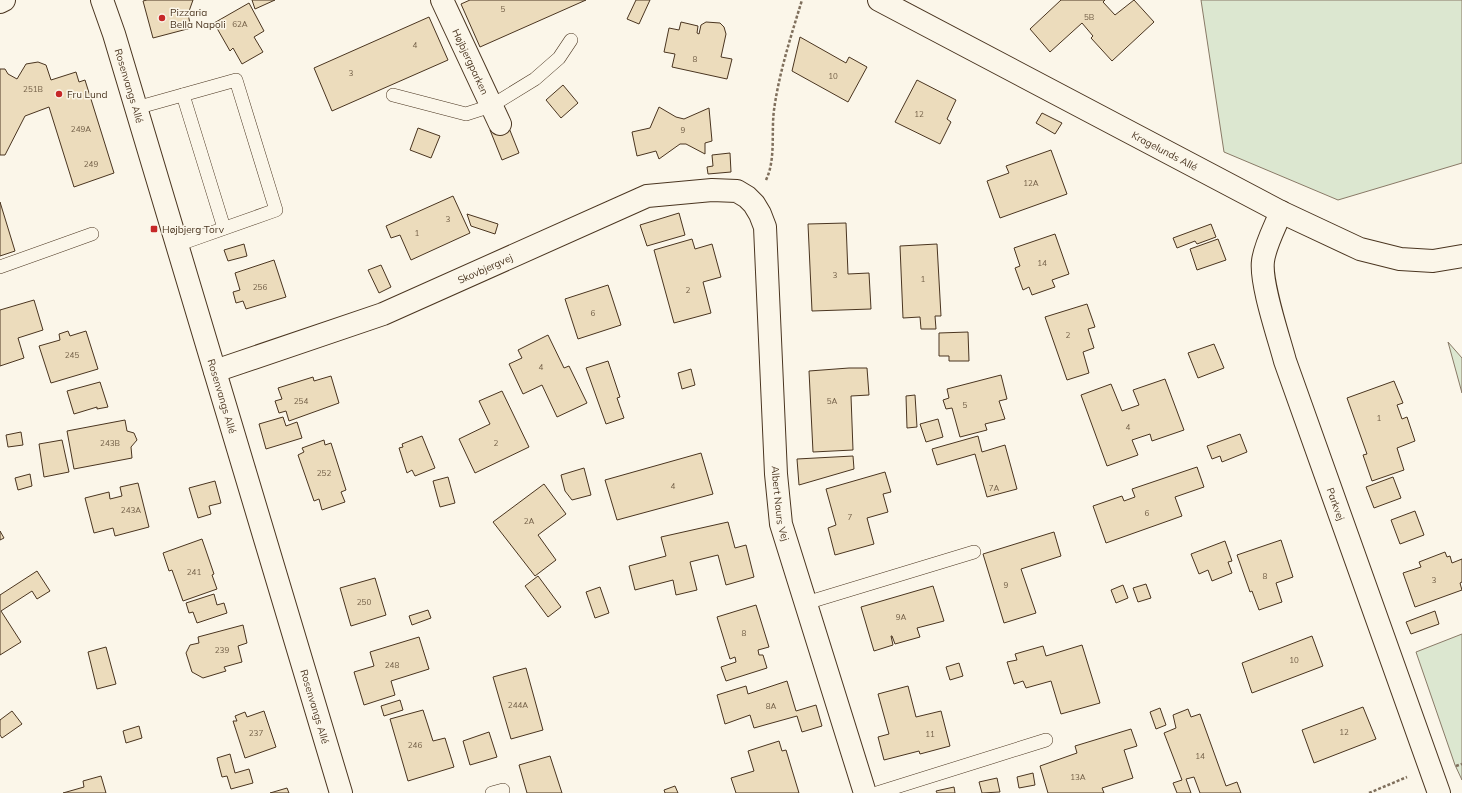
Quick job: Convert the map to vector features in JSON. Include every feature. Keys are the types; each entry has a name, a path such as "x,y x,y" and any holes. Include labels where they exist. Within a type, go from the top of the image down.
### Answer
{"street":[{"path":"0,2 4,0"},
{"name":"Rosenvangs Allé","path":"102,0 114,34 341,793"},
{"name":"Højbjergparken","path":"442,0 496,115"},
{"name":"Kragelunds Allé","path":"879,0 1281,212 1360,249 1400,259 1433,261 1462,256"},
{"name":"Skovbjergvej","path":"215,371 383,314 647,196 712,190 737,191 747,197 754,204"},
{"name":"Albert Naurs Vej","path":"754,204 765,227 776,474 781,524 865,793"},
{"name":"Parkvej","path":"1281,212 1263,261 1264,278 1272,313 1286,361 1439,793"}],"lane":[{"path":"393,95 466,114 496,115 534,79 559,58 571,40"},
{"path":"136,108 236,80 276,210 177,245"},
{"path":"183,95 224,228"},
{"path":"0,267 92,234"},
{"path":"806,603 974,552"},
{"path":"877,793 1046,740"}],"path":[{"path":"769,174 772,156 774,111 785,57 802,0"},
{"path":"1368,793 1429,768"}],"green space":[{"path":"1201,0 1462,0 1462,163 1338,200 1224,152"},
{"path":"1448,342 1462,358 1462,393"},
{"path":"1462,634 1462,780 1455,765 1416,652"}],"building":[{"path":"193,0 188,14 191,28 153,38 143,1"},
{"path":"252,0 275,0 255,9"},
{"path":"470,0 586,0 480,47 461,4"},
{"path":"636,0 650,0 639,24 627,19"},
{"path":"1061,0 1105,0 1103,2 1115,15 1134,0 1154,22 1112,61 1091,38 1093,36 1082,23 1050,52 1030,29"},
{"path":"249,3 264,31 254,37 263,52 242,64 233,48 230,51 214,23"},
{"path":"429,17 448,60 332,111 314,68"},
{"path":"681,22 698,26 697,33 699,34 701,25 706,22 720,23 724,27 726,34 721,57 732,59 727,79 672,67 675,54 664,52 669,28 679,30"},
{"path":"800,37 846,63 849,57 867,67 848,102 792,71"},
{"path":"38,62 46,65 51,80 76,72 79,82 85,80 114,173 74,187 49,107 25,116 5,155 0,155 0,69 5,69 8,74 17,79 26,64"},
{"path":"917,80 956,100 947,119 951,122 940,144 895,122"},
{"path":"563,85 578,103 561,118 546,100"},
{"path":"659,107 676,117 684,119 709,108 712,141 705,143 705,154 686,144 680,144 659,159 656,151 637,156 632,132 650,128"},
{"path":"1042,113 1062,123 1055,134 1036,123"},
{"path":"507,123 519,153 502,160 490,130"},
{"path":"418,128 440,136 431,158 410,150"},
{"path":"1051,150 1067,194 1000,218 987,181 1009,173 1006,166"},
{"path":"730,153 731,172 708,174 707,167 713,166 712,155"},
{"path":"453,196 470,233 411,260 400,235 391,238 386,226"},
{"path":"0,202 15,251 0,256"},
{"path":"679,213 685,235 647,246 640,225"},
{"path":"467,214 498,224 495,234 471,226"},
{"path":"846,223 848,274 869,273 871,309 812,311 808,224"},
{"path":"1211,224 1216,237 1197,244 1195,241 1177,248 1173,238"},
{"path":"1055,234 1069,274 1052,280 1055,287 1032,295 1029,287 1023,290 1015,268 1020,266 1014,248"},
{"path":"692,239 695,249 712,244 721,277 703,282 711,313 674,323 654,250"},
{"path":"1218,239 1226,260 1197,270 1190,249"},
{"path":"244,244 247,256 228,261 224,250"},
{"path":"937,244 941,316 935,316 936,329 921,329 920,317 903,318 900,246"},
{"path":"274,260 286,297 246,309 243,301 236,303 233,292 240,290 235,273"},
{"path":"381,265 391,287 379,293 368,270"},
{"path":"608,285 621,325 578,339 565,299"},
{"path":"34,300 43,330 18,338 24,358 0,366 0,310"},
{"path":"1087,304 1095,327 1088,329 1094,348 1083,352 1089,373 1067,380 1045,317"},
{"path":"68,331 70,336 86,331 98,369 51,383 39,346 60,340 59,334"},
{"path":"968,332 969,361 949,361 949,356 939,356 939,333"},
{"path":"548,335 564,368 569,366 587,403 557,417 542,385 523,394 509,364 522,358 518,350"},
{"path":"1214,344 1224,368 1198,378 1188,353"},
{"path":"608,361 620,397 617,398 624,418 606,424 586,368"},
{"path":"867,368 869,395 851,396 853,450 813,452 809,371"},
{"path":"691,369 695,385 682,389 678,373"},
{"path":"1001,375 1007,399 999,401 1005,419 985,424 987,430 960,437 952,408 946,409 943,400 949,398 947,389"},
{"path":"331,376 339,403 289,421 286,411 279,413 275,401 282,399 278,388 313,377 314,381"},
{"path":"1165,379 1184,430 1152,441 1150,434 1132,440 1138,455 1107,466 1081,395 1111,384 1122,411 1139,405 1133,390"},
{"path":"1394,381 1403,403 1397,405 1402,419 1407,417 1415,441 1397,448 1404,470 1372,481 1363,455 1367,454 1347,398"},
{"path":"100,382 108,407 97,409 97,407 74,414 67,391"},
{"path":"502,391 529,447 475,473 459,439 490,424 479,401"},
{"path":"915,395 917,427 907,428 906,396"},
{"path":"283,417 286,426 297,422 302,438 266,449 259,424"},
{"path":"938,419 943,437 926,442 920,424"},
{"path":"125,420 127,431 134,433 137,440 131,447 132,458 74,469 67,431"},
{"path":"21,432 23,445 8,447 6,435"},
{"path":"1240,434 1247,452 1222,462 1220,456 1212,459 1207,446"},
{"path":"422,436 435,468 415,476 412,470 407,473 399,448 403,447 402,444"},
{"path":"978,436 982,452 1005,445 1017,489 987,497 975,454 937,465 932,449"},
{"path":"62,440 69,472 44,477 39,444"},
{"path":"324,440 325,445 331,443 346,490 341,492 345,502 322,510 319,499 314,501 298,455 304,452 302,448"},
{"path":"701,453 713,494 617,520 605,480"},
{"path":"853,456 854,469 799,485 797,459"},
{"path":"1197,467 1204,487 1175,497 1182,516 1106,543 1093,506 1122,496 1124,501 1135,497 1132,489"},
{"path":"584,468 591,495 572,500 565,491 561,475"},
{"path":"885,472 891,492 883,494 888,512 867,518 874,544 835,555 828,528 836,525 826,489"},
{"path":"30,474 32,486 18,490 15,478"},
{"path":"448,477 455,503 440,507 433,481"},
{"path":"1393,477 1401,498 1374,508 1366,487"},
{"path":"215,481 221,503 209,506 211,514 198,518 189,488"},
{"path":"138,483 149,527 115,536 113,528 94,533 85,498 109,492 110,499 122,496 120,487"},
{"path":"544,484 566,514 538,535 556,560 535,576 493,522"},
{"path":"1415,511 1424,535 1400,544 1391,520"},
{"path":"728,522 735,548 746,545 754,577 726,585 718,555 690,562 697,590 676,595 673,580 635,590 629,566 666,556 661,537"},
{"path":"0,531 4,538 0,540"},
{"path":"1054,532 1061,556 1021,569 1036,613 1004,623 983,554"},
{"path":"202,539 214,574 212,575 217,589 183,601 172,570 169,571 163,553"},
{"path":"1281,540 1293,577 1276,583 1282,602 1259,610 1252,591 1250,592 1237,555"},
{"path":"1225,541 1232,561 1228,562 1232,573 1212,581 1208,570 1199,574 1191,554"},
{"path":"1445,552 1447,557 1450,556 1452,563 1462,559 1462,582 1460,583 1462,590 1415,607 1403,573 1421,567 1419,562"},
{"path":"37,571 50,591 37,599 32,591 1,611 21,642 0,655 0,595"},
{"path":"538,576 561,607 548,617 525,586"},
{"path":"375,578 386,615 351,626 340,588"},
{"path":"1146,584 1151,598 1138,602 1133,588"},
{"path":"1123,585 1128,598 1116,603 1111,590"},
{"path":"933,586 944,621 917,628 920,637 895,644 891,636 893,645 874,651 861,607"},
{"path":"600,587 609,613 595,618 586,592"},
{"path":"214,594 217,605 224,603 227,613 197,623 193,612 189,613 186,603"},
{"path":"756,605 769,647 758,650 759,655 763,655 767,668 726,681 721,667 736,662 735,657 730,659 717,617"},
{"path":"428,610 431,618 412,625 409,616"},
{"path":"1435,611 1439,624 1411,634 1406,622"},
{"path":"243,625 247,643 238,646 242,662 224,667 226,671 203,678 192,672 186,653 190,645 199,643 198,637"},
{"path":"1312,636 1323,666 1252,693 1242,663"},
{"path":"419,637 429,669 391,681 395,695 364,705 354,672 374,666 370,652"},
{"path":"1082,645 1100,703 1061,714 1051,681 1026,688 1023,681 1014,684 1007,662 1017,660 1015,654 1043,646 1046,656"},
{"path":"106,647 116,684 97,689 88,652"},
{"path":"959,663 963,676 950,680 946,667"},
{"path":"526,668 543,730 511,739 493,677"},
{"path":"787,681 796,711 816,705 822,726 802,732 797,716 754,728 750,715 725,724 717,695 746,686 748,694"},
{"path":"908,686 916,717 941,711 950,746 920,754 919,751 884,760 878,737 889,734 878,694"},
{"path":"400,700 403,710 384,716 381,706"},
{"path":"1363,707 1376,739 1314,763 1302,730"},
{"path":"1160,708 1166,725 1156,729 1150,712"},
{"path":"1188,709 1191,717 1200,714 1226,786 1237,782 1241,793 1200,793 1194,777 1186,779 1191,793 1177,793 1173,783 1182,780 1164,733 1176,728 1173,715"},
{"path":"423,710 433,741 445,738 454,767 408,781 390,719"},
{"path":"12,711 22,724 2,738 0,735 0,720"},
{"path":"264,711 276,747 245,758 233,721 237,721 235,716 245,712 247,717"},
{"path":"139,726 142,738 126,743 123,731"},
{"path":"1131,729 1137,746 1124,750 1133,778 1102,788 1104,793 1048,793 1040,766 1077,753 1075,746"},
{"path":"489,732 497,757 470,765 463,741"},
{"path":"779,741 782,751 786,750 799,793 736,793 731,778 754,771 748,751"},
{"path":"230,754 235,773 249,769 253,783 231,789 227,776 222,777 217,758"},
{"path":"550,756 562,793 527,793 519,765"},
{"path":"1033,773 1035,785 1019,788 1017,777"},
{"path":"101,776 106,793 63,793 84,787 83,781"},
{"path":"997,778 1000,792 982,793 979,782"},
{"path":"675,786 678,793 665,793 664,790"},
{"path":"954,787 955,793 937,793 936,791"},
{"path":"287,788 289,793 270,793"}],"place":[{"name":"Pizzaria Bella Napoli","path":"162,18"},
{"name":"Fru Lund","path":"59,94"},
{"name":"Højbjerg Torv","path":"154,229"}]}
